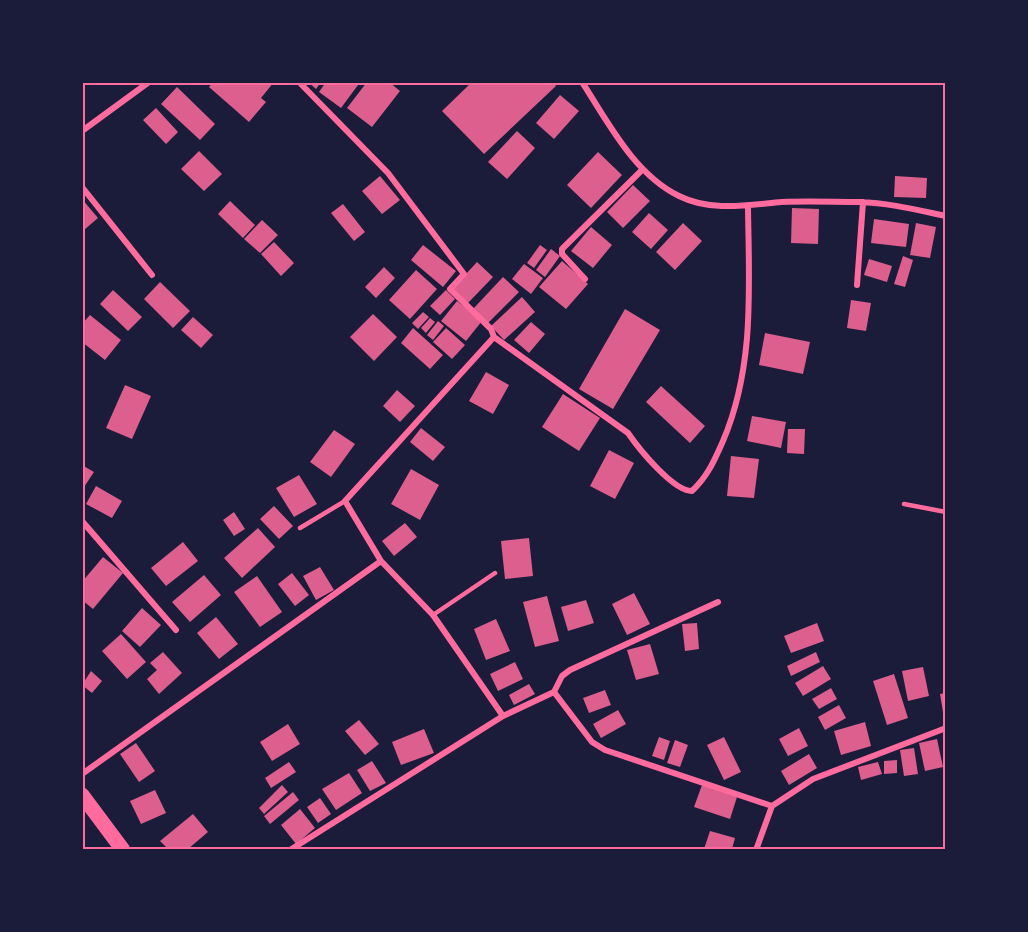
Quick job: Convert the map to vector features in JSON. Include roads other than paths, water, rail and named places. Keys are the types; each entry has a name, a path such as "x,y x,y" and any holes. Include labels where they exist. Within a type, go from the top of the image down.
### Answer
{"main road":[{"path":"82,795 123,849"}],"street":[{"path":"82,131 148,82"},
{"path":"299,82 395,182 464,274 450,289 491,329 494,337 628,433 640,450 679,487 692,491 707,477 729,427 744,374 750,310 748,207"},
{"path":"582,82 620,140 643,169 677,195 699,204 748,207 782,202 863,202 945,216"},
{"path":"585,279 562,254 562,249 643,169"},
{"path":"82,187 152,275"},
{"path":"857,285 863,202"},
{"path":"494,337 345,501 381,561 432,615 503,716"},
{"path":"82,521 176,630"},
{"path":"82,774 381,561"},
{"path":"290,849 503,716 554,692 562,676 570,670 718,602"},
{"path":"554,692 592,742 605,750 772,806"},
{"path":"756,849 772,806 813,779 945,728"}],"lane":[{"path":"300,528 345,501"},
{"path":"904,504 945,512"},
{"path":"432,615 495,573"}]}
